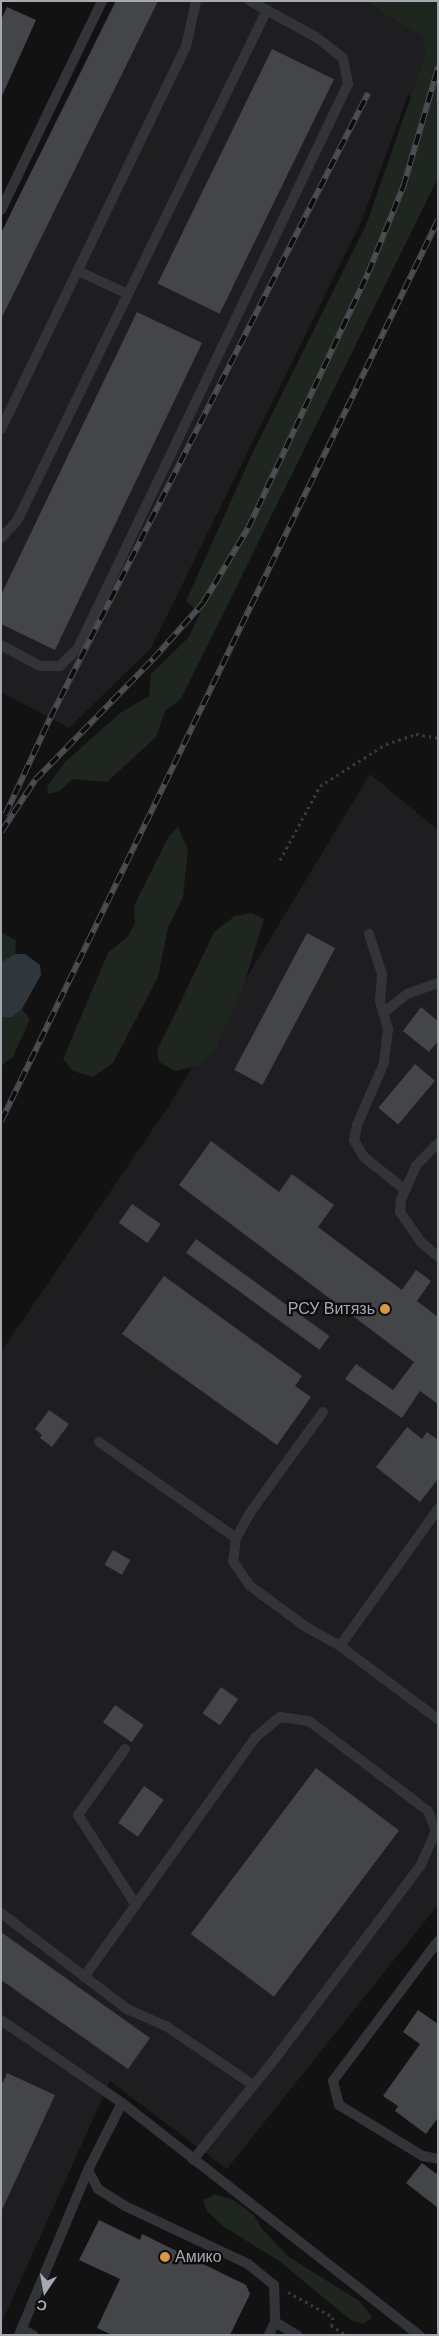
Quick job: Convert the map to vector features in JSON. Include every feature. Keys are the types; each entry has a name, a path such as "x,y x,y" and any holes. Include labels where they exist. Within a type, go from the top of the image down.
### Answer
{"lane":[{"path":"1,210 102,1"},
{"path":"1,429 186,47 196,1"},
{"path":"1,645 40,666 60,666 78,648 335,115 348,84 343,58 316,37 250,1"},
{"path":"1,538 18,521 267,10"},
{"path":"78,271 128,294"},
{"path":"369,934 382,974 380,1001 388,1029 384,1063 357,1125 354,1140 364,1157 405,1190"},
{"path":"383,1013 407,994 438,983"},
{"path":"438,1143 416,1166 405,1190 400,1212 422,1243 438,1257"},
{"path":"323,1412 250,1513 236,1538 233,1561 249,1585 306,1627 340,1646 438,1719"},
{"path":"99,1442 236,1538"},
{"path":"340,1646 438,1509"},
{"path":"84,1977 256,1737 280,1717 309,1721 428,1811 436,1831 421,1865 194,2160"},
{"path":"125,1748 78,1816 136,1905"},
{"path":"1,1913 127,2009 166,2026 253,2085"},
{"path":"438,1941 333,2080 339,2105 423,2156 438,2159"},
{"path":"1,2020 122,2103 419,2335"},
{"path":"33,2335 20,2332 88,2170 122,2103"},
{"path":"88,2170 98,2189 118,2202 248,2264 274,2284 275,2322 269,2335"},
{"path":"275,2322 297,2335"}],"path":[{"path":"280,860 320,786 386,744 416,734 438,738"},
{"path":"274,2284 333,2317 331,2325 346,2335"}],"shaded area":[{"path":"115,1 438,1 438,101 408,95 362,220 151,648 69,728 1,692 1,233"},
{"path":"370,1 438,1 438,178 181,699 165,711 156,737 107,782 72,779 60,791 47,794 48,785 65,762 120,713 149,696 151,674 188,638 200,614 186,601 253,452 366,225 426,54 423,36 384,14"},
{"path":"370,774 438,830 438,1905 227,2169 110,2081 1,2324 1,1352 170,1104"},
{"path":"178,827 188,849 183,897 168,928 158,977 113,1063 93,1077 73,1071 63,1059 108,953 128,936 135,923 134,906 169,836"},
{"path":"252,913 264,919 243,988 216,1047 201,1065 175,1071 159,1062 157,1051 214,932 235,916"},
{"path":"1,932 16,940 15,954 1,962"},
{"path":"15,954 25,954 40,965 41,975 22,1009 12,1017 1,1017 1,962"},
{"path":"22,1009 30,1019 13,1057 1,1066 1,1017 12,1017"},
{"path":"215,2194 233,2200 254,2215 262,2229 289,2257 359,2301 372,2317 364,2324 351,2320 279,2261 224,2227 207,2211 203,2200"}],"building":[{"path":"116,1 158,1 1,319 1,233"},
{"path":"7,7 36,20 1,98 1,20"},
{"path":"272,49 334,79 220,314 158,284"},
{"path":"137,312 202,343 55,650 1,624 1,595"},
{"path":"307,933 335,948 262,1085 234,1070"},
{"path":"421,1007 438,1021 438,1041 429,1052 403,1031"},
{"path":"415,1064 435,1081 398,1124 378,1108"},
{"path":"211,1141 279,1192 292,1174 334,1205 318,1227 402,1290 416,1270 431,1281 417,1301 438,1317 438,1404 420,1391 402,1418 345,1379 356,1364 393,1390 414,1362 179,1185"},
{"path":"132,1204 161,1224 147,1243 119,1223"},
{"path":"196,1239 329,1336 319,1350 186,1253"},
{"path":"164,1276 302,1376 295,1386 311,1397 277,1445 122,1334"},
{"path":"49,1410 69,1424 52,1447 40,1438 42,1435 35,1429"},
{"path":"407,1427 422,1439 427,1432 438,1440 438,1479 420,1502 376,1467"},
{"path":"113,1550 130,1560 122,1575 104,1565"},
{"path":"221,1687 238,1699 220,1725 203,1713"},
{"path":"115,1705 144,1725 132,1742 103,1722"},
{"path":"316,1768 399,1831 274,1997 191,1934"},
{"path":"144,1786 164,1800 138,1837 118,1823"},
{"path":"1,1932 150,2038 128,2069 1,1980"},
{"path":"418,2010 438,2024 438,2118 426,2134 395,2111 398,2106 383,2096 420,2044 403,2032"},
{"path":"7,2073 55,2095 1,2212 1,2086"},
{"path":"422,2163 438,2175 438,2208 406,2183"},
{"path":"99,2220 140,2240 142,2234 246,2285 250,2294 230,2335 112,2335 97,2328 120,2279 79,2260"}],"railway":[{"path":"1,832 35,780 153,659 203,603 248,528 368,273 403,187 438,67"},
{"path":"5,815 50,718 368,93"},
{"path":"1,1121 438,220"}],"place":[{"name":"РСУ Витязь","path":"385,1309"},
{"name":"Амико","path":"165,2257"}]}
